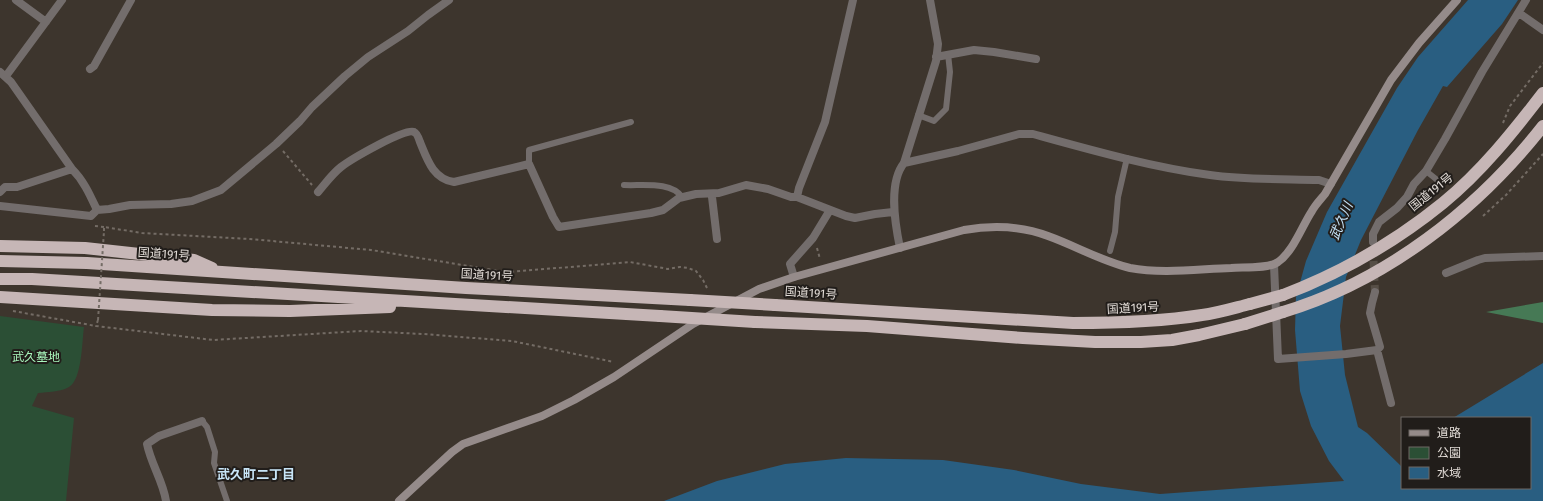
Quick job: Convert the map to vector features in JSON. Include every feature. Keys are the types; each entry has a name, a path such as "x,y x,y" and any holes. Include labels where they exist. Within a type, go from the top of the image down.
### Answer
{"highway":[{"name":"国道191号","path":"0,261 86,263 466,288 1065,322 1121,324 1162,320 1203,315 1250,304 1304,287 1367,256 1443,203 1472,176 1521,122 1543,93"},
{"path":"0,279 32,279 755,322 867,326 1023,338 1134,342 1172,340 1246,324 1301,307 1369,275 1414,247 1476,198 1513,161 1543,126"},
{"path":"0,246 85,248 194,260 220,272"},
{"path":"0,298 205,309 290,311 467,305"}],"street":[{"path":"16,0 46,22"},
{"path":"62,0 46,22 3,74 11,82 87,188 97,210"},
{"path":"90,70 94,66 131,0"},
{"path":"0,206 91,216 97,210 109,210 130,205 176,204 201,199 221,190 276,144 312,107 368,56 408,31 449,0"},
{"path":"797,197 799,188 825,122 853,0"},
{"path":"900,248 893,212 896,185 900,167 904,163 936,57 938,44 930,0"},
{"path":"399,501 452,452 463,444 542,416 574,400 614,376 693,324 759,289 794,277 964,230 988,227 1017,228 1049,236 1098,258 1132,268 1159,270 1274,265 1285,255 1303,228 1312,211 1331,184 1391,80 1424,37 1457,0"},
{"path":"1373,242 1373,234 1379,222 1400,205 1407,197 1414,184 1426,171 1482,72 1526,0"},
{"path":"1519,13 1543,30"},
{"path":"936,57 974,50 1036,59"},
{"path":"318,192 342,166 396,135 414,131 417,134 425,155 434,171 438,176 446,181 454,182 529,164 553,217 560,227 651,213 663,210 674,201 682,197 696,194 719,193 740,186 752,185 787,196 797,197 856,218 893,212"},
{"path":"904,163 958,151 1019,134 1033,134 1127,158 1209,175 1319,180 1331,184"},
{"path":"0,192 5,187 17,187 72,169"},
{"path":"713,194 712,197 717,239"},
{"path":"794,277 790,264 813,238 830,210"},
{"path":"1446,273 1465,264 1485,258 1543,256"},
{"path":"1274,265 1278,359 1376,350 1380,347 1370,313 1376,292"},
{"path":"1376,350 1391,403"},
{"path":"166,501 160,478 147,444 159,436 202,421"}],"lane":[{"path":"918,116 934,121 946,109 950,72 948,54"},
{"path":"529,164 529,150 631,122"},
{"path":"1110,251 1115,232 1118,197 1127,158"},
{"path":"1426,171 1441,183"},
{"path":"624,185 671,188 678,191 682,197"},
{"path":"202,421 207,427 215,452 214,463 227,501"}],"path":[{"path":"1501,127 1510,106 1543,63"},
{"path":"276,144 289,157 318,192"},
{"path":"1483,216 1506,195 1543,154"},
{"path":"96,326 98,320 104,227 142,233 250,239 371,250 509,272 630,262 668,269 680,267 696,271 708,289 704,295"},
{"path":"12,311 96,326 213,340 361,331 512,341 614,362"}],"green space":[{"path":"1543,302 1543,323 1486,312"},
{"name":"武久墓地","path":"0,316 84,327 82,350 77,377 69,387 62,390 38,393 32,406 74,418 66,501 0,501"}],"water":[{"name":"武久川","path":"1468,0 1518,0 1502,24 1447,87 1443,86 1418,130 1361,240 1346,277 1340,326 1345,375 1358,427 1367,433 1401,466 1401,489 1531,489 1531,417 1455,417 1543,363 1543,501 664,501 717,481 785,464 846,458 943,460 1014,470 1081,484 1160,494 1344,481 1329,461 1311,426 1300,391 1295,330 1296,297 1306,261 1327,212 1397,88 1418,57"}],"tunnel":[{"path":"1373,249 1375,292"}],"district":[{"name":"武久町二丁目","path":"256,474"}]}
